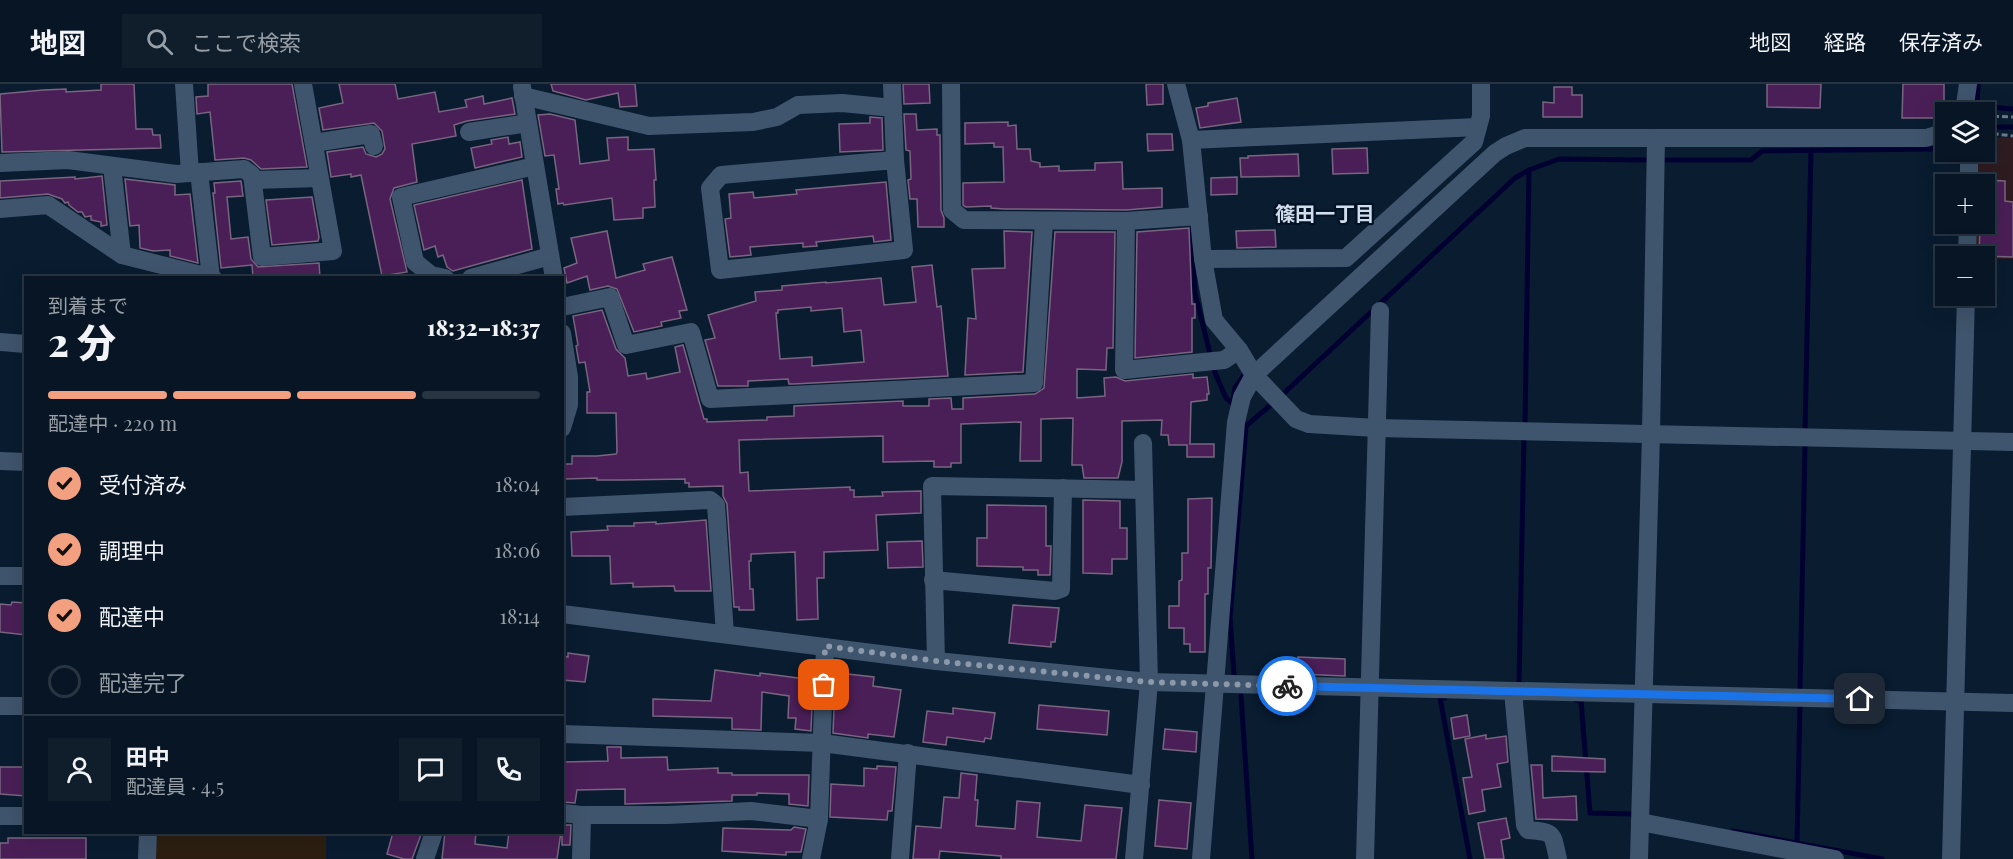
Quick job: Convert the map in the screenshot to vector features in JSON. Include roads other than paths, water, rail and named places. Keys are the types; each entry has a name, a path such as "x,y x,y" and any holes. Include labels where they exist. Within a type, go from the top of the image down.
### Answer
{"street":[{"path":"184,84 195,173 212,276"},
{"path":"0,163 68,160 154,172 195,173 244,169 252,175 262,256 333,251 303,84"},
{"path":"892,84 895,160 904,250 720,270 710,188 721,175 895,160"},
{"path":"951,84 952,210 964,220 1126,221 1199,216"},
{"path":"1176,84 1191,140 1203,259 1214,320 1239,351 1254,375 1296,419 1309,424 1376,428 2013,442"},
{"path":"1203,259 1346,258 1474,142 1481,116 1480,84"},
{"path":"1965,102 1968,84"},
{"path":"554,276 522,90 649,126 753,122 777,117 798,105 842,103 893,108"},
{"path":"469,132 528,123"},
{"path":"1191,140 1478,127"},
{"path":"314,143 371,134 374,146"},
{"path":"1201,859 1236,422 1242,397 1254,375 1495,153 1525,138 1544,136 1926,138 1935,135"},
{"path":"1640,859 1656,138"},
{"path":"112,166 122,255"},
{"path":"436,276 415,262 401,197 535,166"},
{"path":"253,180 320,178"},
{"path":"0,209 48,205 122,255 208,276"},
{"path":"564,307 610,297 626,345 692,332 710,399 1034,383 1044,220"},
{"path":"1126,221 1124,370 1224,360 1239,351"},
{"path":"478,276 550,256"},
{"path":"1952,859 1966,306"},
{"path":"1365,859 1380,311"},
{"path":"0,342 24,344"},
{"path":"564,348 569,405 564,421"},
{"path":"1134,859 1149,682 1143,443"},
{"path":"0,461 24,462"},
{"path":"936,661 932,486 1144,490"},
{"path":"933,580 1055,591 1061,589 1063,488"},
{"path":"564,507 710,500 716,505 725,634"},
{"path":"0,576 24,576"},
{"path":"564,614 936,661 1149,682 2013,703"},
{"path":"811,859 819,819 825,646"},
{"path":"1514,691 1524,825 1528,830 1547,831 1552,836 1558,859"},
{"path":"0,706 24,706"},
{"path":"564,734 822,743 1141,785"},
{"path":"900,859 908,753"},
{"path":"564,813 668,815 751,811 819,819"},
{"path":"581,859 582,815"},
{"path":"0,816 24,816"},
{"path":"1640,822 1835,859"},
{"path":"147,859 148,834"},
{"path":"426,859 433,834"}],"waterway":[{"path":"1978,84 1977,106 2013,109"},
{"path":"1995,127 2013,127"},
{"path":"1660,160 1751,160 1762,151 1935,148"},
{"path":"1805,432 1811,150"},
{"path":"1525,424 1529,170 1559,159 1649,160"},
{"path":"1283,394 1515,178 1529,170"},
{"path":"1191,229 1195,293 1210,354"},
{"path":"1213,368 1226,398 1232,403"},
{"path":"1233,399 1235,388 1244,375"},
{"path":"1234,674 1230,618 1246,426 1274,402"},
{"path":"1519,683 1524,437"},
{"path":"1800,691 1805,445"},
{"path":"1241,696 1252,859"},
{"path":"1445,698 1440,698 1470,859"},
{"path":"1576,700 1581,701 1590,813 1633,814"},
{"path":"1797,842 1800,704"},
{"path":"1733,831 1882,859"}],"district":[{"name":"篠田一丁目","path":"1325,214"}]}
